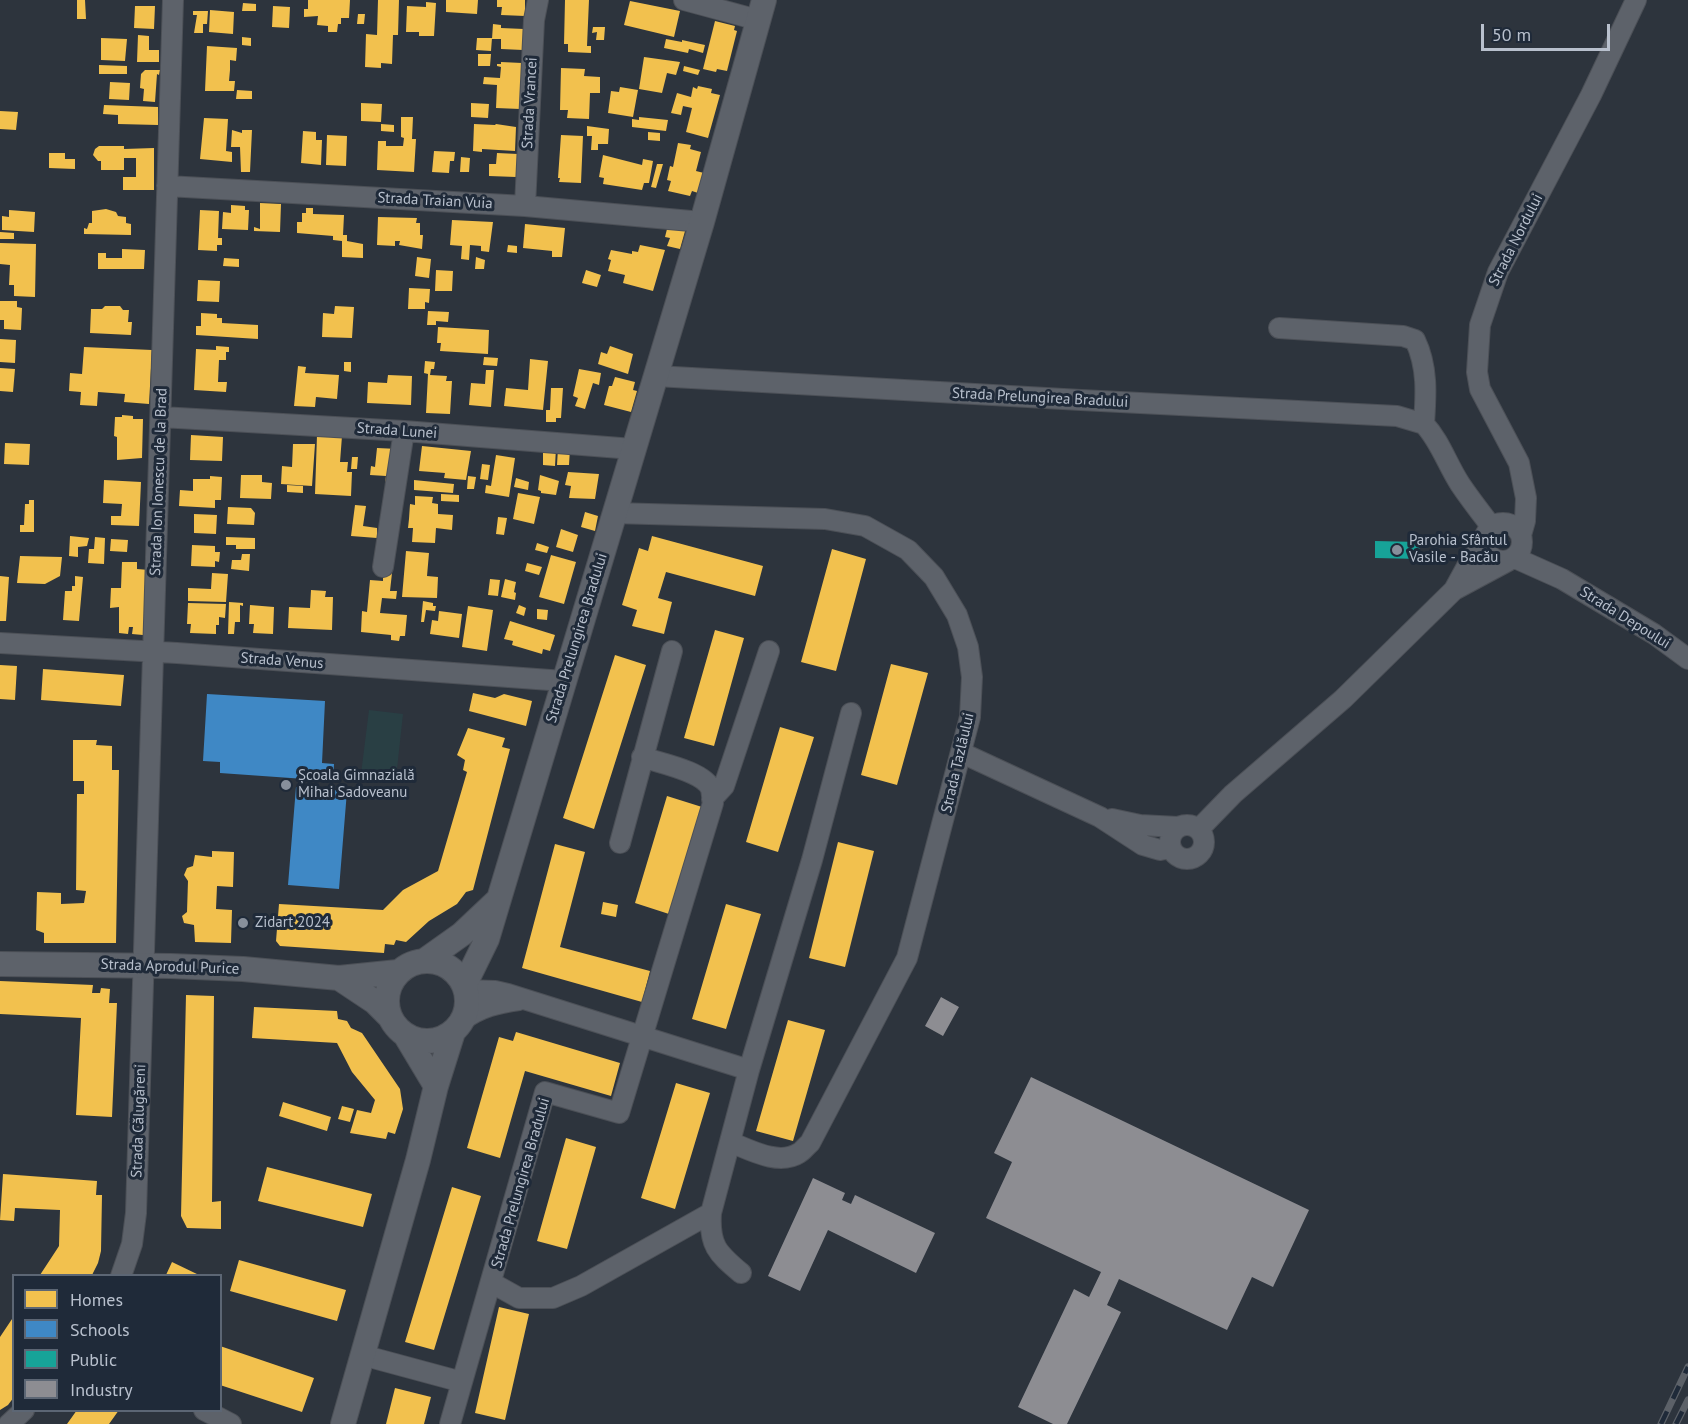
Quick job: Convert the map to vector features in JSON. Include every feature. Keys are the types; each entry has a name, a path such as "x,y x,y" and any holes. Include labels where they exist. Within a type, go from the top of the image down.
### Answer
{"street":[{"name":"Strada Ion Ionescu de la Brad","path":"144,965 173,0"},
{"name":"Strada Vrancei","path":"525,206 534,20 538,0"},
{"path":"684,0 761,10"},
{"name":"Strada Nordului","path":"1454,590 1472,557 1484,545 1487,532 1511,541 1525,521 1526,511 1519,463 1480,389 1477,372 1480,325 1498,272 1586,106 1636,0"},
{"name":"Strada Prelungirea Bradului","path":"465,988 487,939 702,222 761,10"},
{"name":"Strada Traian Vuia","path":"167,186 525,206 702,222"},
{"path":"1279,328 1403,336 1415,340 1421,353 1426,388 1424,424 1435,435 1443,455 1461,485 1511,541"},
{"name":"Strada Prelungirea Bradului","path":"656,376 1397,416 1424,424"},
{"name":"Strada Lunei","path":"160,417 404,430 633,449"},
{"path":"383,567 404,430"},
{"name":"Strada Tazlăului","path":"614,513 825,519 865,526 908,550 934,577 957,615 968,647 972,677 970,717 907,958 810,1143 799,1154 786,1158 762,1155 730,1142"},
{"path":"1484,545 1486,552 1499,561 1511,541"},
{"path":"1199,829 1233,794 1343,699 1454,590 1511,541"},
{"name":"Strada Depoului","path":"1511,541 1531,546 1562,579 1654,634 1688,659"},
{"name":"Strada Venus","path":"0,643 564,681"},
{"path":"620,843 672,651"},
{"path":"712,799 724,786 769,651"},
{"path":"741,1273 721,1256 714,1243 710,1220 749,1070 812,860 851,713"},
{"path":"962,753 1100,817 1143,845 1160,850 1170,848"},
{"path":"642,757 703,778 711,788 712,799"},
{"name":"Strada Prelungirea Bradului","path":"450,1424 545,1092 619,1113 644,1036 713,803 712,799"},
{"path":"1100,817 1140,825 1178,827"},
{"path":"1185,824 1199,829 1205,841 1201,853 1190,859 1176,856 1170,848 1170,836 1178,827 1185,824"},
{"name":"Strada Prelungirea Bradului","path":"424,961 462,934 498,900"},
{"path":"343,1424 418,1160 436,1086 466,1010 465,988 458,975 437,962 424,961 398,972 391,982 386,1004 388,1016 406,1036 436,1086"},
{"name":"Strada Aprodul Purice","path":"0,964 144,965 243,969 339,978 398,972"},
{"name":"Strada Călugăreni","path":"121,1274 132,1244 136,1213 144,965"},
{"name":"Strada Aprodul Purice","path":"339,978 375,1002 388,1016"},
{"path":"465,988 495,991 749,1070"},
{"path":"406,1036 418,1041 430,1042 442,1039 474,1011 485,1006 522,1000"},
{"path":"492,1283 519,1298 553,1298 710,1220"},
{"path":"362,1355 462,1382"},
{"path":"9,1424 22,1412"},
{"path":"208,1412 231,1424"}],"green space":[{"path":"369,710 403,714 396,778 361,774"}],"building: Homes":[{"path":"77,0 85,0 86,19 77,19"},
{"path":"308,0 350,0 349,18 341,18 337,32 328,32 328,26 317,25 318,16 304,17 304,9 308,9"},
{"path":"378,0 399,0 398,35 393,35 392,64 381,63 381,68 365,67 366,34 377,35"},
{"path":"446,0 478,0 477,14 446,12"},
{"path":"497,0 525,0 525,16 501,15 502,7 497,7"},
{"path":"565,0 589,0 587,46 591,46 591,53 568,52 568,44 564,44"},
{"path":"630,1 680,11 674,37 624,25"},
{"path":"426,2 436,3 434,36 419,36 419,32 406,32 407,6 426,7"},
{"path":"243,3 256,4 256,11 242,11"},
{"path":"135,6 155,6 154,29 134,28"},
{"path":"273,6 290,7 289,28 272,27"},
{"path":"210,10 234,12 233,34 209,32"},
{"path":"193,11 208,11 207,24 203,24 203,33 194,33 197,15 193,15"},
{"path":"358,14 365,14 364,24 357,24"},
{"path":"715,21 735,26 734,30 737,31 727,71 717,69 716,72 703,69"},
{"path":"493,24 501,25 501,28 524,29 523,50 501,49 501,39 492,39"},
{"path":"593,27 605,27 604,40 596,40 597,32 592,33"},
{"path":"138,35 149,36 149,50 159,50 159,62 137,62"},
{"path":"242,37 251,38 251,46 242,45"},
{"path":"101,38 127,39 125,61 101,60"},
{"path":"477,38 492,38 491,51 476,50"},
{"path":"666,39 705,45 703,53 689,49 688,53 664,48"},
{"path":"207,46 237,48 236,61 230,60 229,81 235,81 234,91 205,91"},
{"path":"478,54 491,54 490,66 478,66"},
{"path":"644,57 680,62 676,75 667,73 662,93 639,89"},
{"path":"501,62 522,63 520,109 496,108 497,85 483,84 484,77 500,78 501,67 497,64"},
{"path":"99,65 127,66 127,74 99,74"},
{"path":"684,66 700,70 698,75 683,71"},
{"path":"561,68 585,69 584,76 600,77 600,93 590,93 589,119 567,118 568,110 560,110"},
{"path":"145,70 160,70 159,75 157,74 155,102 143,101 144,89 140,88 141,74"},
{"path":"110,82 130,83 129,100 109,99"},
{"path":"698,86 712,89 711,93 720,95 708,138 686,132 692,108 683,106 681,115 671,113 677,93 691,97 693,87 697,89"},
{"path":"620,87 638,90 633,117 608,113 611,91 619,92"},
{"path":"237,90 252,91 252,99 236,99"},
{"path":"361,103 382,104 381,122 361,121"},
{"path":"471,103 489,104 488,118 471,117"},
{"path":"104,105 158,107 158,125 118,124 118,115 103,114"},
{"path":"0,111 18,112 16,130 0,129"},
{"path":"401,117 413,117 412,139 416,139 414,172 377,170 378,141 386,141 386,146 403,146"},
{"path":"639,117 668,120 666,131 632,127 632,119 639,120"},
{"path":"204,118 228,119 226,151 232,152 232,162 200,159"},
{"path":"381,124 394,125 394,132 381,131"},
{"path":"474,124 516,127 515,151 482,149 482,152 473,151"},
{"path":"587,126 609,129 608,144 598,144 598,150 591,150 592,136 587,136"},
{"path":"232,130 242,133 242,130 252,130 250,172 241,172 240,147 231,147"},
{"path":"303,131 316,132 316,140 322,140 321,165 301,163"},
{"path":"648,132 660,133 660,141 648,140"},
{"path":"327,135 347,136 346,166 326,165"},
{"path":"561,135 583,136 581,183 559,182"},
{"path":"678,143 691,145 690,149 701,152 696,171 704,173 698,193 692,191 690,196 668,191 671,181 667,180 670,166 673,167"},
{"path":"99,146 124,146 124,149 154,148 154,190 123,190 123,177 136,177 136,158 124,158 124,170 101,170 101,161 93,155"},
{"path":"434,151 455,152 454,161 450,161 449,173 432,172"},
{"path":"49,153 65,153 65,159 75,159 75,169 49,168"},
{"path":"497,153 518,154 516,177 489,176 489,164 496,164"},
{"path":"603,155 642,165 643,159 653,161 649,183 644,183 642,190 603,184 604,178 599,177"},
{"path":"461,157 470,158 469,172 460,172"},
{"path":"657,164 663,164 656,188 651,187"},
{"path":"260,203 281,204 280,232 254,231 254,227 260,229"},
{"path":"231,205 245,206 245,210 249,210 248,230 222,229 223,212 231,213"},
{"path":"306,208 313,208 313,214 344,215 343,235 347,235 347,241 363,244 363,258 342,257 342,241 333,240 333,236 297,233 297,222 302,222 302,213 306,213"},
{"path":"106,209 116,212 118,216 126,217 126,223 131,224 131,235 84,234 84,228 87,229 89,223 92,223 92,211"},
{"path":"9,210 35,212 34,232 2,230 2,216 9,217"},
{"path":"200,210 219,211 218,238 222,238 222,245 217,245 217,251 198,250"},
{"path":"378,217 417,218 416,223 420,223 420,235 423,235 422,249 399,245 400,241 395,241 395,246 377,245"},
{"path":"452,220 493,222 489,252 481,251 481,246 470,245 469,260 461,259 462,246 450,245"},
{"path":"669,221 687,224 680,249 667,246 670,238 665,237"},
{"path":"525,224 565,228 562,257 552,257 552,251 523,248"},
{"path":"0,232 14,233 14,239 0,239"},
{"path":"0,243 36,244 35,297 14,296 14,285 9,285 10,265 0,264"},
{"path":"508,245 517,246 517,253 507,252"},
{"path":"640,245 665,250 653,291 623,283 625,275 608,271 611,250 632,254 632,251 638,252"},
{"path":"122,249 145,250 144,269 98,269 98,253 106,253 106,258 122,258"},
{"path":"417,257 431,259 429,278 415,276"},
{"path":"476,257 485,260 484,269 475,269"},
{"path":"224,258 239,259 239,267 223,266"},
{"path":"436,270 453,271 452,291 435,291"},
{"path":"586,270 601,275 597,287 582,283"},
{"path":"198,280 220,281 219,302 197,301"},
{"path":"409,288 430,289 429,303 425,302 425,309 408,309"},
{"path":"0,301 17,301 17,307 22,308 21,330 4,329 4,320 0,320"},
{"path":"105,306 120,306 123,310 129,310 128,322 132,322 131,335 90,333 91,309 102,309"},
{"path":"335,306 354,307 352,338 322,337 323,313 334,314"},
{"path":"428,311 449,312 448,322 436,321 436,325 427,325"},
{"path":"201,313 217,314 217,318 222,318 222,323 258,325 258,339 196,335 196,326 201,326"},
{"path":"438,327 489,330 488,354 440,351 441,343 437,343"},
{"path":"0,339 16,340 15,363 0,362"},
{"path":"216,346 229,347 226,360 219,360 218,382 227,382 226,392 194,390 196,349 216,350"},
{"path":"610,346 633,354 628,374 598,364 601,352 607,354"},
{"path":"84,347 152,350 149,404 124,402 125,394 98,392 97,406 80,405 81,392 69,391 70,373 82,374"},
{"path":"484,357 498,358 497,366 483,365"},
{"path":"530,359 548,361 543,410 504,406 506,388 528,390"},
{"path":"425,361 435,362 430,375 447,376 446,381 452,381 450,414 426,413 428,374 424,373"},
{"path":"344,362 351,362 351,372 344,371"},
{"path":"298,366 306,367 305,373 339,375 337,399 316,397 315,407 294,406"},
{"path":"0,368 15,369 13,392 0,391"},
{"path":"579,369 601,373 599,385 593,383 585,409 575,406 578,398 573,396"},
{"path":"486,370 494,370 491,407 469,405 471,383 485,384"},
{"path":"388,375 412,376 411,405 367,403 368,382 387,383"},
{"path":"615,377 635,382 633,390 637,391 631,412 604,405 609,386 612,386"},
{"path":"551,388 563,388 561,418 556,418 556,422 546,422 546,410 550,410"},
{"path":"122,415 133,416 133,419 143,419 142,458 117,460 117,437 114,436 115,417 122,417"},
{"path":"191,435 223,437 222,461 190,460"},
{"path":"317,435 342,436 340,462 348,462 347,472 352,472 351,496 315,494"},
{"path":"5,443 30,444 29,465 4,464"},
{"path":"293,444 315,444 312,486 281,484 282,466 292,467"},
{"path":"422,446 471,451 466,480 444,478 445,473 419,471"},
{"path":"543,447 556,448 555,466 543,465"},
{"path":"377,448 398,449 395,485 385,484 386,476 370,475 371,466 375,467"},
{"path":"558,448 570,448 569,465 557,465"},
{"path":"496,455 515,458 509,497 485,493 486,485 491,486"},
{"path":"352,457 358,457 357,469 351,469"},
{"path":"482,464 490,465 488,480 480,479"},
{"path":"568,472 599,474 595,499 569,498 571,486 565,485"},
{"path":"241,475 262,475 262,482 272,483 271,499 240,498"},
{"path":"540,475 559,481 556,495 541,493 538,490"},
{"path":"210,476 222,477 221,500 215,500 215,508 179,506 180,490 193,491 193,479 210,479"},
{"path":"468,476 476,477 474,489 467,489"},
{"path":"516,478 529,482 528,490 514,487"},
{"path":"104,480 141,482 139,526 111,525 111,516 121,516 122,504 103,503"},
{"path":"414,480 454,484 453,493 414,490"},
{"path":"287,485 303,486 303,493 287,492"},
{"path":"518,493 540,497 534,524 513,519"},
{"path":"441,494 459,495 459,502 441,501"},
{"path":"415,496 433,497 432,503 438,504 438,514 453,515 452,530 436,528 435,543 412,542 413,528 408,528 410,504 415,505"},
{"path":"29,500 34,500 34,532 20,532 20,525 24,525 25,504 29,504"},
{"path":"355,505 366,506 363,526 377,528 377,538 351,536"},
{"path":"228,507 251,508 255,513 254,525 227,524"},
{"path":"585,512 598,516 595,531 581,527"},
{"path":"194,514 217,515 216,534 194,533"},
{"path":"498,517 507,518 504,535 496,534"},
{"path":"561,529 578,535 573,552 556,547"},
{"path":"70,536 89,538 87,546 78,547 78,557 69,556"},
{"path":"652,536 763,566 755,596 666,572 658,598 672,602 664,634 632,626 637,610 622,605 639,548 648,551"},
{"path":"95,537 105,538 104,564 88,563 89,549 94,549"},
{"path":"226,537 255,538 255,549 236,549 236,545 226,545"},
{"path":"111,539 128,540 127,552 110,551"},
{"path":"537,543 549,547 547,553 535,550"},
{"path":"192,545 215,546 215,552 220,552 219,562 215,561 215,567 191,566"},
{"path":"832,549 866,559 836,671 801,662"},
{"path":"406,551 429,553 427,576 438,577 437,598 402,597"},
{"path":"242,554 250,554 249,571 231,569 232,560 241,560"},
{"path":"551,555 576,562 564,604 539,597"},
{"path":"20,556 62,557 60,576 45,584 17,583"},
{"path":"122,562 137,562 137,569 149,570 143,635 132,634 133,627 129,627 128,634 119,633 119,607 110,608 111,588 121,588"},
{"path":"527,563 542,567 539,575 525,571"},
{"path":"383,572 392,573 390,591 397,591 396,599 382,598 380,613 407,615 405,636 400,636 399,641 391,640 391,635 361,632 362,611 367,612 370,580 383,581"},
{"path":"212,573 228,574 226,602 188,601 188,588 211,589"},
{"path":"0,576 9,577 6,621 0,621"},
{"path":"75,576 83,577 79,621 63,620 65,591 72,591 72,586 75,586"},
{"path":"490,579 500,580 498,596 488,595"},
{"path":"505,579 516,582 515,600 501,597"},
{"path":"311,590 326,591 325,597 333,597 332,630 288,628 289,607 310,608"},
{"path":"423,601 436,606 435,611 426,610 424,622 421,622"},
{"path":"229,602 243,603 243,606 240,605 240,622 235,622 234,634 228,634"},
{"path":"188,603 226,604 225,618 219,617 216,634 190,633 191,624 187,624"},
{"path":"250,605 274,607 273,634 253,633 254,624 249,624"},
{"path":"519,605 526,608 524,616 516,613"},
{"path":"468,606 493,610 487,651 462,647"},
{"path":"537,609 548,610 547,620 537,619"},
{"path":"439,611 462,614 459,638 430,634 432,620 438,621"},
{"path":"510,621 555,635 550,651 543,649 542,654 512,645 513,641 504,639"},
{"path":"715,630 744,638 714,746 684,738"},
{"path":"615,655 646,665 594,829 563,818"},
{"path":"891,664 928,673 897,785 861,775"},
{"path":"0,665 17,666 15,700 0,699"},
{"path":"43,669 124,675 121,706 41,700"},
{"path":"473,693 495,698 504,694 532,701 526,726 469,711"},
{"path":"780,727 814,737 778,852 746,842"},
{"path":"468,728 505,738 502,747 510,749 473,890 466,892 457,904 429,921 406,942 396,940 394,945 385,944 384,953 280,946 276,941 279,904 383,910 403,890 438,871 467,772 463,770 465,760 457,755"},
{"path":"73,740 97,740 96,745 112,746 112,770 119,770 116,943 44,943 44,933 36,930 37,892 61,893 61,904 84,903 86,891 76,890 77,794 84,794 84,781 73,781"},
{"path":"667,796 702,807 669,914 635,903"},
{"path":"838,842 874,851 845,967 809,958"},
{"path":"555,844 585,852 560,947 650,971 642,1002 522,968"},
{"path":"212,851 234,852 233,887 217,886 216,909 232,910 231,943 195,942 194,925 184,923 182,916 187,912 188,881 184,875 187,868 193,866 195,855 212,857"},
{"path":"603,902 618,905 616,917 601,914"},
{"path":"726,904 761,914 726,1029 692,1019"},
{"path":"0,981 93,985 92,993 100,993 101,988 110,989 109,1003 117,1003 112,1117 76,1115 81,1018 0,1014"},
{"path":"186,995 214,996 212,1202 221,1201 221,1229 187,1228 181,1216"},
{"path":"254,1007 337,1011 338,1019 347,1021 351,1028 362,1033 400,1089 403,1109 395,1134 388,1132 386,1139 350,1133 357,1110 371,1113 375,1100 352,1072 337,1043 252,1038"},
{"path":"788,1020 825,1030 793,1141 756,1131"},
{"path":"516,1032 620,1063 611,1096 525,1071 500,1158 467,1148 499,1037 513,1041"},
{"path":"676,1083 710,1093 675,1209 641,1198"},
{"path":"283,1102 331,1117 327,1131 279,1116"},
{"path":"342,1106 354,1109 350,1122 338,1119"},
{"path":"566,1138 596,1147 567,1249 537,1241"},
{"path":"267,1167 372,1194 363,1227 258,1201"},
{"path":"3,1174 97,1181 96,1195 102,1195 101,1251 92,1274 41,1274 59,1246 60,1210 15,1208 14,1221 0,1220"},
{"path":"452,1187 481,1196 434,1350 405,1342"},
{"path":"239,1260 346,1290 337,1321 230,1291"},
{"path":"172,1262 197,1274 166,1274"},
{"path":"499,1307 529,1314 505,1420 475,1413"},
{"path":"12,1319 12,1400 0,1410 0,1337"},
{"path":"222,1347 314,1378 302,1412 222,1386"},
{"path":"395,1388 431,1397 424,1424 386,1424"},
{"path":"76,1412 118,1412 109,1424 67,1424"}],"building: Schools":[{"path":"207,694 325,701 322,763 334,764 333,781 220,773 220,762 203,761"},
{"path":"296,787 347,791 339,889 288,885"}],"building: Public":[{"name":"Parohia Sfântul Vasile - Bacău","path":"1375,541 1420,542 1419,559 1375,558"}],"building: Industry":[{"path":"941,997 959,1007 943,1036 925,1026"},
{"path":"1031,1077 1309,1210 1273,1287 1252,1277 1227,1330 1119,1279 1107,1305 1121,1312 1067,1424 1053,1424 1018,1407 1074,1289 1089,1297 1101,1272 986,1218 1012,1162 994,1153"},
{"path":"813,1178 845,1193 842,1200 851,1204 855,1195 935,1233 916,1273 828,1230 800,1291 768,1276"}],"railway":[{"path":"1661,1424 1688,1367"},
{"path":"1676,1424 1688,1400"}],"place":[{"name":"Parohia Sfântul Vasile - Bacău","path":"1397,550"},
{"name":"Școala Gimnazială Mihai Sadoveanu","path":"286,785"},
{"name":"Zidart 2024","path":"243,923"}]}
